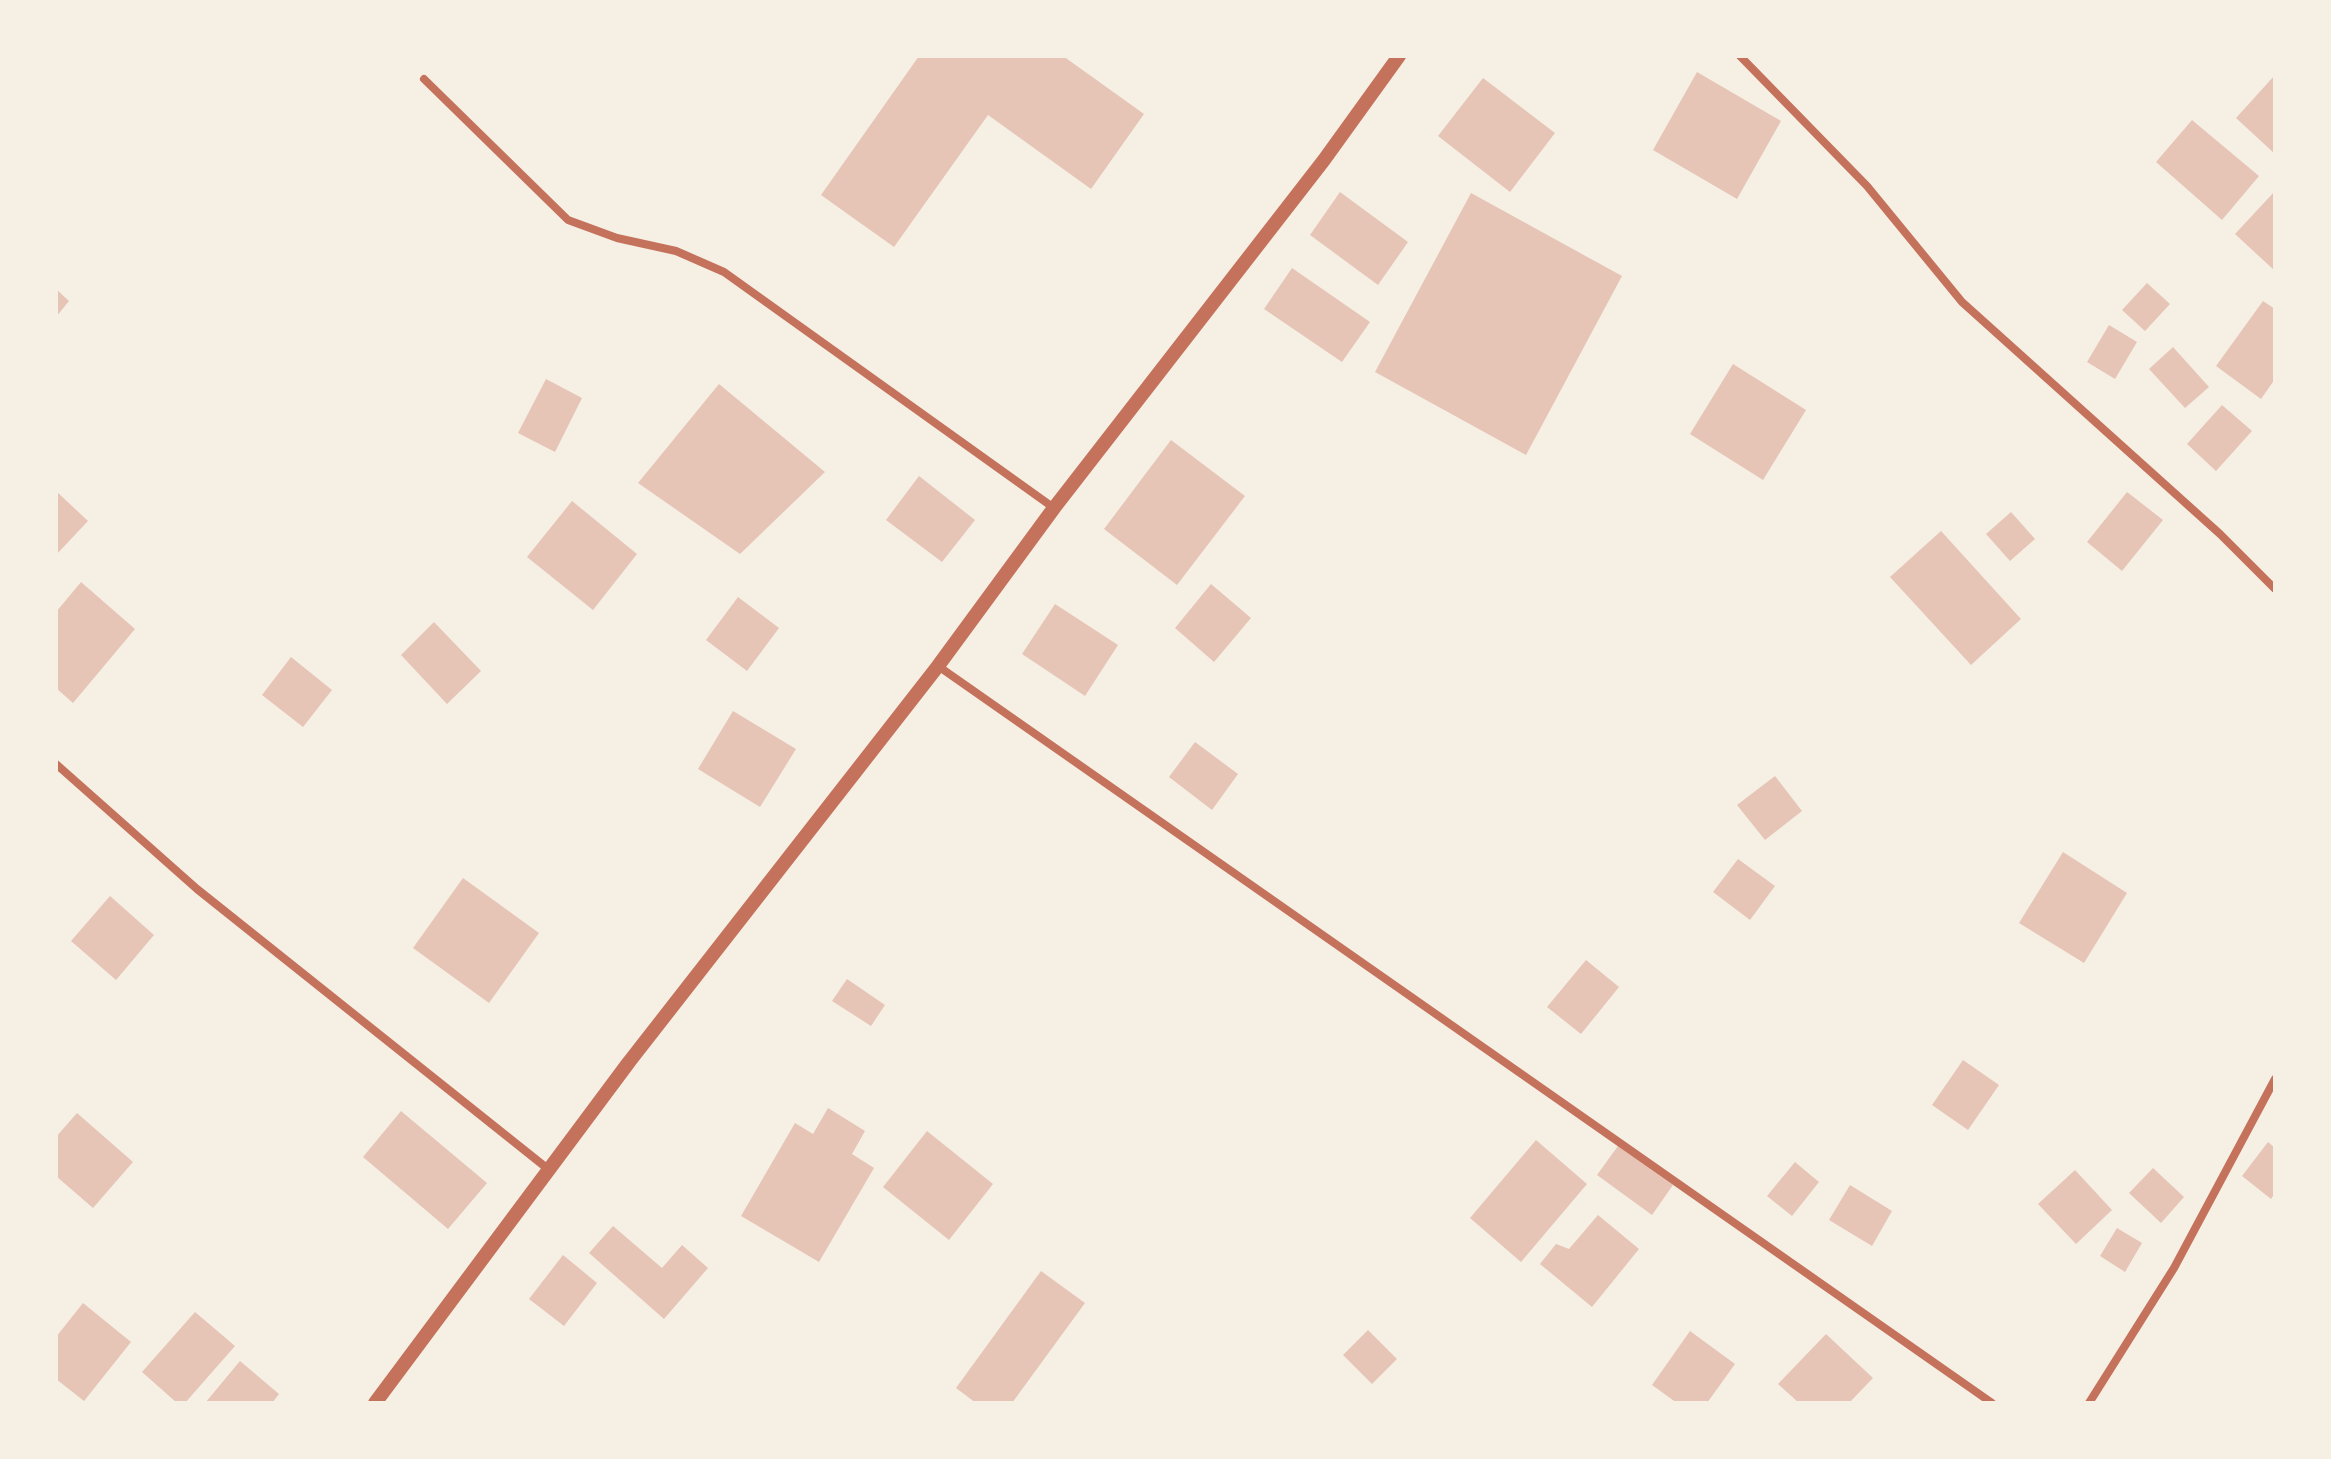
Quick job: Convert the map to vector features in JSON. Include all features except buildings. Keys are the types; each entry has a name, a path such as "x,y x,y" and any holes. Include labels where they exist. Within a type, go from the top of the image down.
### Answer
{"street":[{"path":"375,1403 548,1169 938,666 1054,508 1324,160 1399,56"},
{"path":"1740,56 1867,186 1962,302 2220,534 2275,589"},
{"path":"424,79 568,220 617,238 676,251 724,272 1054,508"},
{"path":"938,666 1992,1403"},
{"path":"56,764 197,889 548,1169"},
{"path":"2089,1403 2174,1268 2275,1079"}]}
